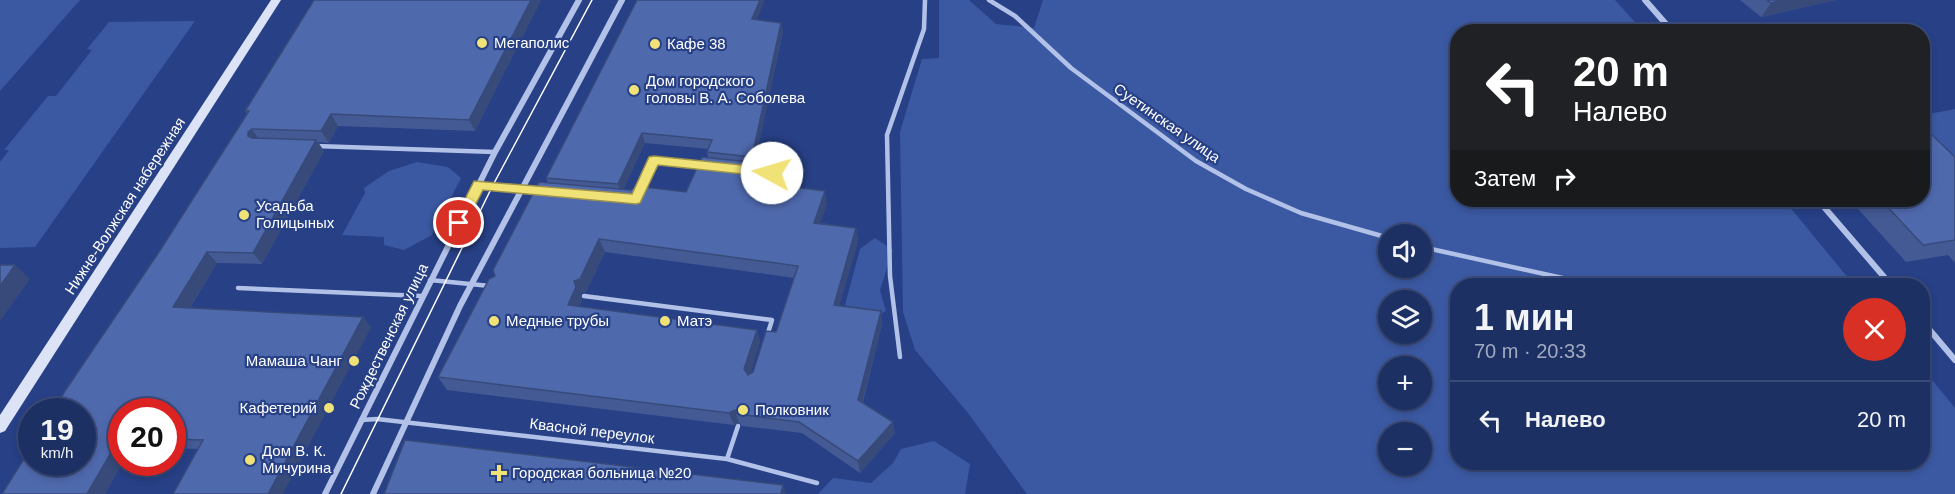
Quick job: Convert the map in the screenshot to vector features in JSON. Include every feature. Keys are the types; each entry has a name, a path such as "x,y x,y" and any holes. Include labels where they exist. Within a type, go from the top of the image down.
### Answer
{"main road":[{"name":"Нижне-Волжская набережная","path":"0,427 276,0"}],"street":[{"name":"Рождественская улица","path":"325,494 495,152 579,0"},
{"path":"373,494 403,422 471,284 622,0"},
{"path":"1645,0 1666,24"},
{"path":"1824,207 1885,278"},
{"path":"1930,330 1955,360"}],"lane":[{"path":"900,357 890,276 887,135 924,29 925,0"},
{"name":"Суетинская улица","path":"989,0 1015,16 1071,68 1196,162 1246,189 1301,213 1378,235"},
{"path":"313,146 495,152"},
{"path":"636,199 654,160 713,166"},
{"path":"737,169 796,175"},
{"path":"479,185 543,191"},
{"path":"1432,249 1562,278"},
{"path":"430,280 498,287"},
{"path":"238,288 422,296"},
{"path":"584,297 772,320 765,341"},
{"name":"Квасной переулок","path":"361,420 377,419 726,459 817,483"},
{"path":"726,459 738,426"}],"shaded area":[{"path":"0,0 80,0 0,91"},
{"path":"939,0 969,0 996,24 1034,28 1043,0 1615,0 1637,24 1450,24 1450,207 1790,207 1848,278 1450,278 1450,470 1930,470 1930,378 1955,408 1955,494 1027,494 968,413 915,350 903,312 900,132 922,59 939,58"},
{"path":"195,21 35,247 0,248 0,162 9,150 4,150 48,96 56,96 92,50 87,49 109,22"},
{"path":"1955,109 1955,167 1930,142 1930,114"},
{"path":"417,162 448,167 461,178 432,235 404,250 384,245 384,237 342,235 365,193 364,188 389,171"},
{"path":"875,238 893,250 880,290 886,311 870,319 845,305 860,249"},
{"path":"934,441 970,464 965,494 818,494 833,478 871,483 893,463 901,449"}],"building":[{"path":"314,0 531,0 469,120 331,114 321,131 252,129 248,132 248,136 252,138 316,140 253,253 207,252 173,307 363,317 268,494 173,494 183,476 186,476 186,471 203,440 186,439 186,398 108,398 108,458 87,494 2,494 18,468 18,476 96,476 96,398 61,398 159,252 249,111 245,111"},
{"path":"637,0 760,0 752,19 781,23 752,157 707,152 712,140 642,133 618,184 546,178"},
{"path":"1767,0 1783,0 1771,3"},
{"path":"1930,133 1955,157 1955,240 1923,245 1888,207 1930,207"},
{"path":"702,157 749,162 745,181 825,191 814,223 856,228 834,305 881,311 858,400 893,422 858,461 799,422 738,414 735,410 729,413 438,377 489,279 495,276 493,270 539,182 631,190 636,186 686,192","holes":["599,239 798,266 776,332 766,331 753,372 748,375 744,369 757,330 568,305 576,287 574,281 580,279"]},
{"path":"0,265 15,265 0,286"},
{"name":"Городская больница №20","path":"405,440 783,485 781,494 384,494"}],"tram line":[{"path":"341,494 493,185 592,0"}],"place":[{"name":"Мегаполис","path":"482,43"},
{"name":"Кафе 38","path":"655,44"},
{"name":"Дом городского головы В. А. Соболева","path":"634,90"},
{"name":"Усадьба Голицыных","path":"244,215"},
{"name":"Медные трубы","path":"494,321"},
{"name":"Матэ","path":"665,321"},
{"name":"Мамаша Чанг","path":"354,361"},
{"name":"Кафетерий","path":"329,408"},
{"name":"Полковник","path":"743,410"},
{"name":"Дом В. К. Мичурина","path":"250,460"},
{"name":"Городская больница №20","path":"499,473"}],"route":[{"path":"459,223 479,185 636,199 654,160 772,173"}]}
